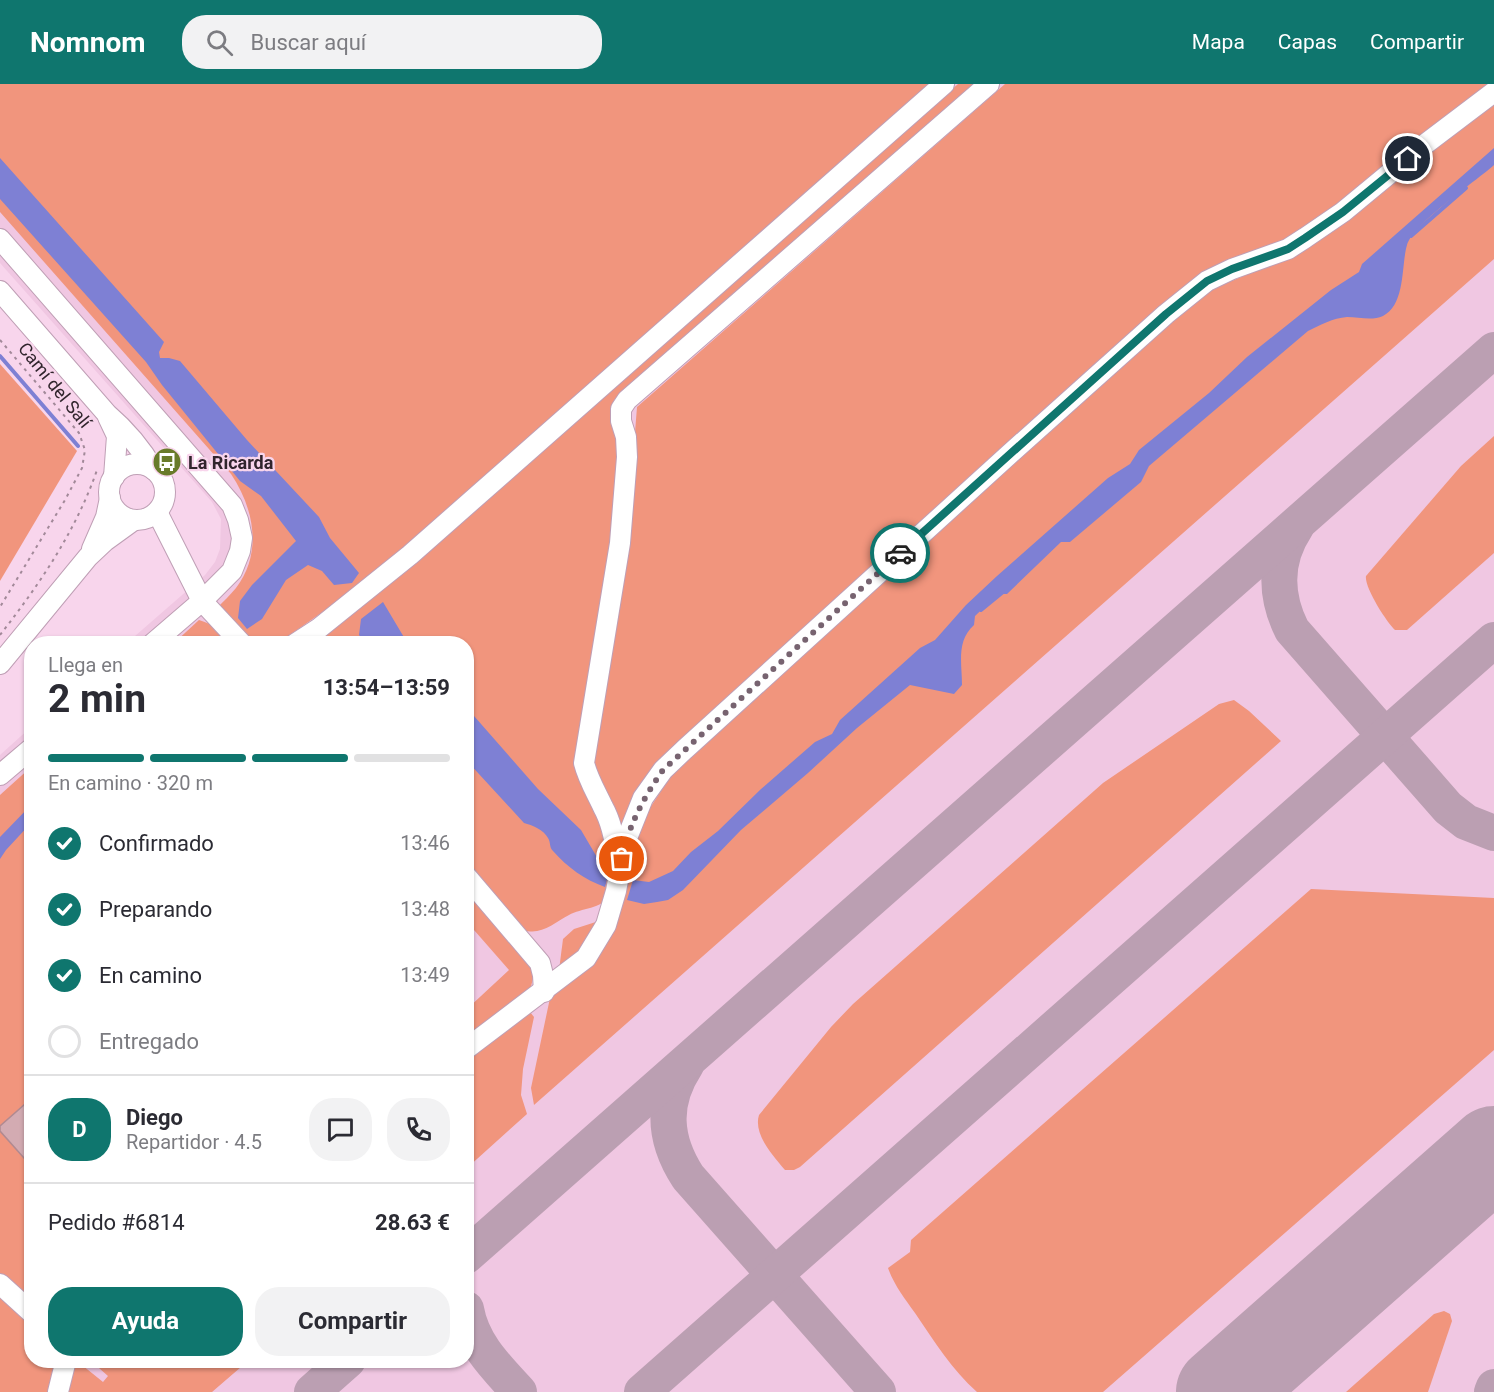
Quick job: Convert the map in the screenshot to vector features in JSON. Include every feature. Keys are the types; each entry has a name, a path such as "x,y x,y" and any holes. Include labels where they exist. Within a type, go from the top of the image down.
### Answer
{"street":[{"path":"306,636 410,555 944,84"},
{"path":"616,891 617,863 614,835 586,774 584,763 625,504 627,457 621,409 627,400 989,84"},
{"path":"474,1043 586,958 606,925 616,891 625,843 643,798 663,770 844,603 1166,314 1207,281 1232,269 1288,249 1305,238 1343,212 1494,92"},
{"path":"0,239 231,505 238,520 242,538 240,551 232,571 161,636"},
{"path":"0,291 107,414 123,427 163,480 165,490 162,505 157,512 150,517 134,520 105,541 88,557 0,664"},
{"path":"88,557 102,526 110,498 109,489 114,477 117,435 107,414"},
{"path":"114,477 123,468 132,464 142,464 154,470"},
{"path":"110,498 119,513 134,520"},
{"path":"157,512 202,601 235,636"},
{"path":"0,775 24,755"},
{"path":"474,885 540,963 544,992"},
{"path":"0,1284 24,1306"},
{"path":"58,1392 64,1368"}],"path":[{"name":"Camí del Salí","path":"0,340 79,433 84,441 86,458 75,485 0,607"},
{"path":"0,635 37,585 66,538 91,487 100,462"}],"shaded area":[{"path":"0,84 1494,84 1494,1392 0,1392 0,755 24,733 24,1368 474,1368 474,636 135,636 205,575 215,562 220,549 221,519 212,502 0,263"},
{"path":"0,84 934,84 361,585 288,636 247,636 217,608 236,588 244,574 250,560 252,546 250,516 239,487 231,474 0,212"},
{"path":"958,84 974,84 614,400 623,459 578,767 604,831 613,867 613,882 610,895 602,903 574,913 542,930 523,930 474,870 474,636 315,636 434,545"},
{"path":"1005,84 1494,84 1284,246 1227,265 683,742 625,835 590,768 634,445 637,407"},
{"path":"1494,105 1494,259 534,1105 531,1088 550,998 620,904 642,820 686,753 1202,295 1291,256"},
{"path":"0,364 77,451 0,581"},
{"path":"1494,436 1494,553 1407,630 1395,630 1372,596 1366,576 1461,466"},
{"path":"199,620 216,628 222,636 182,636"},
{"path":"1234,700 1281,741 800,1167 785,1170 761,1137 759,1115 831,1027 853,1004 1103,783 1219,704"},
{"path":"24,773 24,1299 0,1278 0,795"},
{"path":"1311,889 1494,898 1494,1050 1103,1392 977,1392 951,1365 900,1292 888,1268 910,1252 911,1240"},
{"path":"474,899 527,959 534,975 530,990 474,1035 474,1002 509,970 474,930"},
{"path":"602,920 595,937 558,978 563,939 574,929"},
{"path":"530,1012 534,1017 523,1069 521,1095 527,1114 474,1162 474,1051"},
{"path":"0,1296 24,1317 24,1368 86,1368 103,1382 108,1376 99,1368 240,1368 212,1392 0,1392"},
{"path":"1444,1311 1450,1314 1452,1321 1428,1392 1346,1392 1434,1314"}],"water":[{"path":"1494,148 1494,165 1433,215 1412,236 1405,253 1399,294 1390,310 1383,316 1374,318 1337,319 1308,331 1149,466 1141,482 1070,542 1061,542 1007,594 998,594 975,616 974,625 968,631 961,653 962,685 954,694 910,685 857,728 741,830 683,890 668,900 657,902 644,904 627,900 633,880 649,882 673,871 691,852 718,831 761,789 815,742 832,734 840,720 920,648 935,640 966,605 1108,478 1130,464 1139,450 1209,393 1247,357 1331,290 1359,272 1362,264"},
{"path":"0,158 164,342 159,352 160,358 180,361 247,440 319,517 330,538 359,573 352,583 334,585 322,571 308,565 286,580 262,619 247,629 238,618 240,601 252,585 296,541 261,496 240,481 146,362 0,199"},
{"path":"383,602 403,636 360,636 361,619"},
{"path":"474,716 538,789 581,830 608,876 605,887 583,877 564,862 552,849 544,833 524,823 474,769"},
{"path":"24,812 24,831 0,859 0,837"}],"building":[{"path":"24,1105 24,1158 0,1131 0,1126"}],"waterway":[{"path":"1411,236 1466,188"},
{"path":"0,356 78,446"},
{"path":"981,610 1003,592"}],"taxiway":[{"path":"474,1249 1494,350"},
{"path":"1296,527 1284,552 1279,578 1282,604 1292,630 1448,808 1466,822 1494,833"},
{"path":"642,1392 1494,640"},
{"path":"686,1065 672,1093 669,1121 674,1149 688,1177 878,1392"},
{"path":"474,1333 486,1354 519,1392"},
{"path":"312,1392 339,1368"},
{"path":"1492,1392 1494,1387"}],"runway":[{"path":"1222,1392 1494,1152"}],"way so far":[{"path":"622,859 625,843 643,798 663,770 900,553"}],"place":[{"name":"La Ricarda","path":"167,462"}],"route":[{"path":"900,553 1166,314 1207,281 1232,269 1288,249 1343,212 1408,159"}]}
